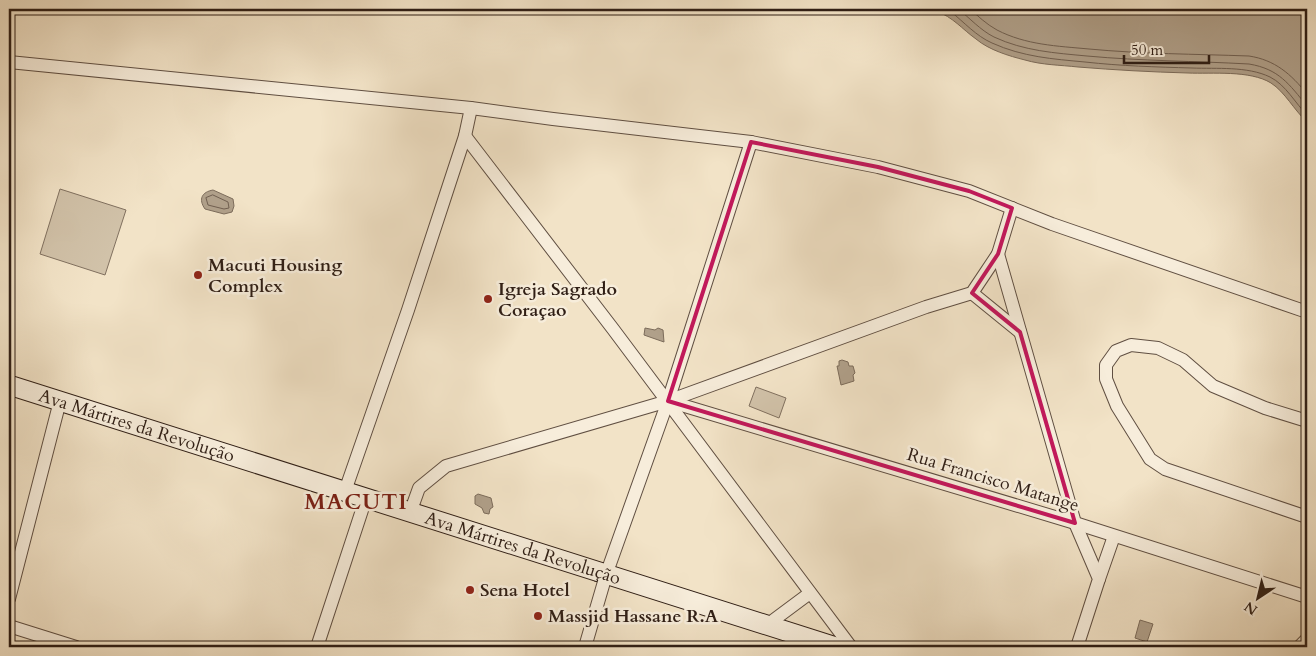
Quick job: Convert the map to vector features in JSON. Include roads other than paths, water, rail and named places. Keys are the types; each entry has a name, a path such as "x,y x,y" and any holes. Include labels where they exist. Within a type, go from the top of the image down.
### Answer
{"street":[{"path":"9,62 471,108 751,142 878,167 969,191 1062,227 1307,312"},
{"path":"345,491 408,310 465,136 471,108"},
{"path":"465,136 668,402 851,647"},
{"path":"585,647 606,575 668,402 751,142"},
{"path":"410,512 419,488 446,466 668,402 926,307 972,293 998,254 1012,208"},
{"path":"998,254 1075,523 1099,579"},
{"path":"972,293 1020,332"},
{"path":"1307,421 1265,408 1220,390 1183,360 1158,348 1131,345 1116,351 1106,365 1106,379 1116,406 1150,458 1165,469 1295,513 1307,515"},
{"name":"Ava Mártires da Revolução","path":"9,385 836,647"},
{"path":"9,600 60,401"},
{"name":"Rua Francisco Matange","path":"668,402 1075,523 1307,597"},
{"path":"318,647 366,498"},
{"path":"1077,647 1114,536"},
{"path":"767,625 810,593"},
{"path":"9,626 76,647"},
{"path":"1300,647 1307,639"}],"water":[{"path":"807,9 1307,9 1307,122 1276,87 1253,76 1242,74 1119,70 1038,63 1006,54 981,43 952,20 936,11"},
{"path":"213,190 233,199 234,206 232,212 224,214 205,209 202,196 206,192"},
{"path":"645,328 663,330 664,342 644,335"},
{"path":"839,361 848,362 849,366 853,366 855,373 853,375 854,381 841,385 837,366 839,366"},
{"path":"478,494 491,498 493,507 490,509 489,514 484,513 482,508 475,504 475,496"},
{"path":"1140,620 1153,624 1147,642 1135,638"}],"place":[{"name":"Macuti Housing Complex","path":"198,275"},
{"name":"Igreja Sagrado Coraçao","path":"488,299"},
{"name":"Sena Hotel","path":"470,590"},
{"name":"Massjid Hassane R.A","path":"538,616"}],"district":[{"name":"MACUTI","path":"356,502"}]}
